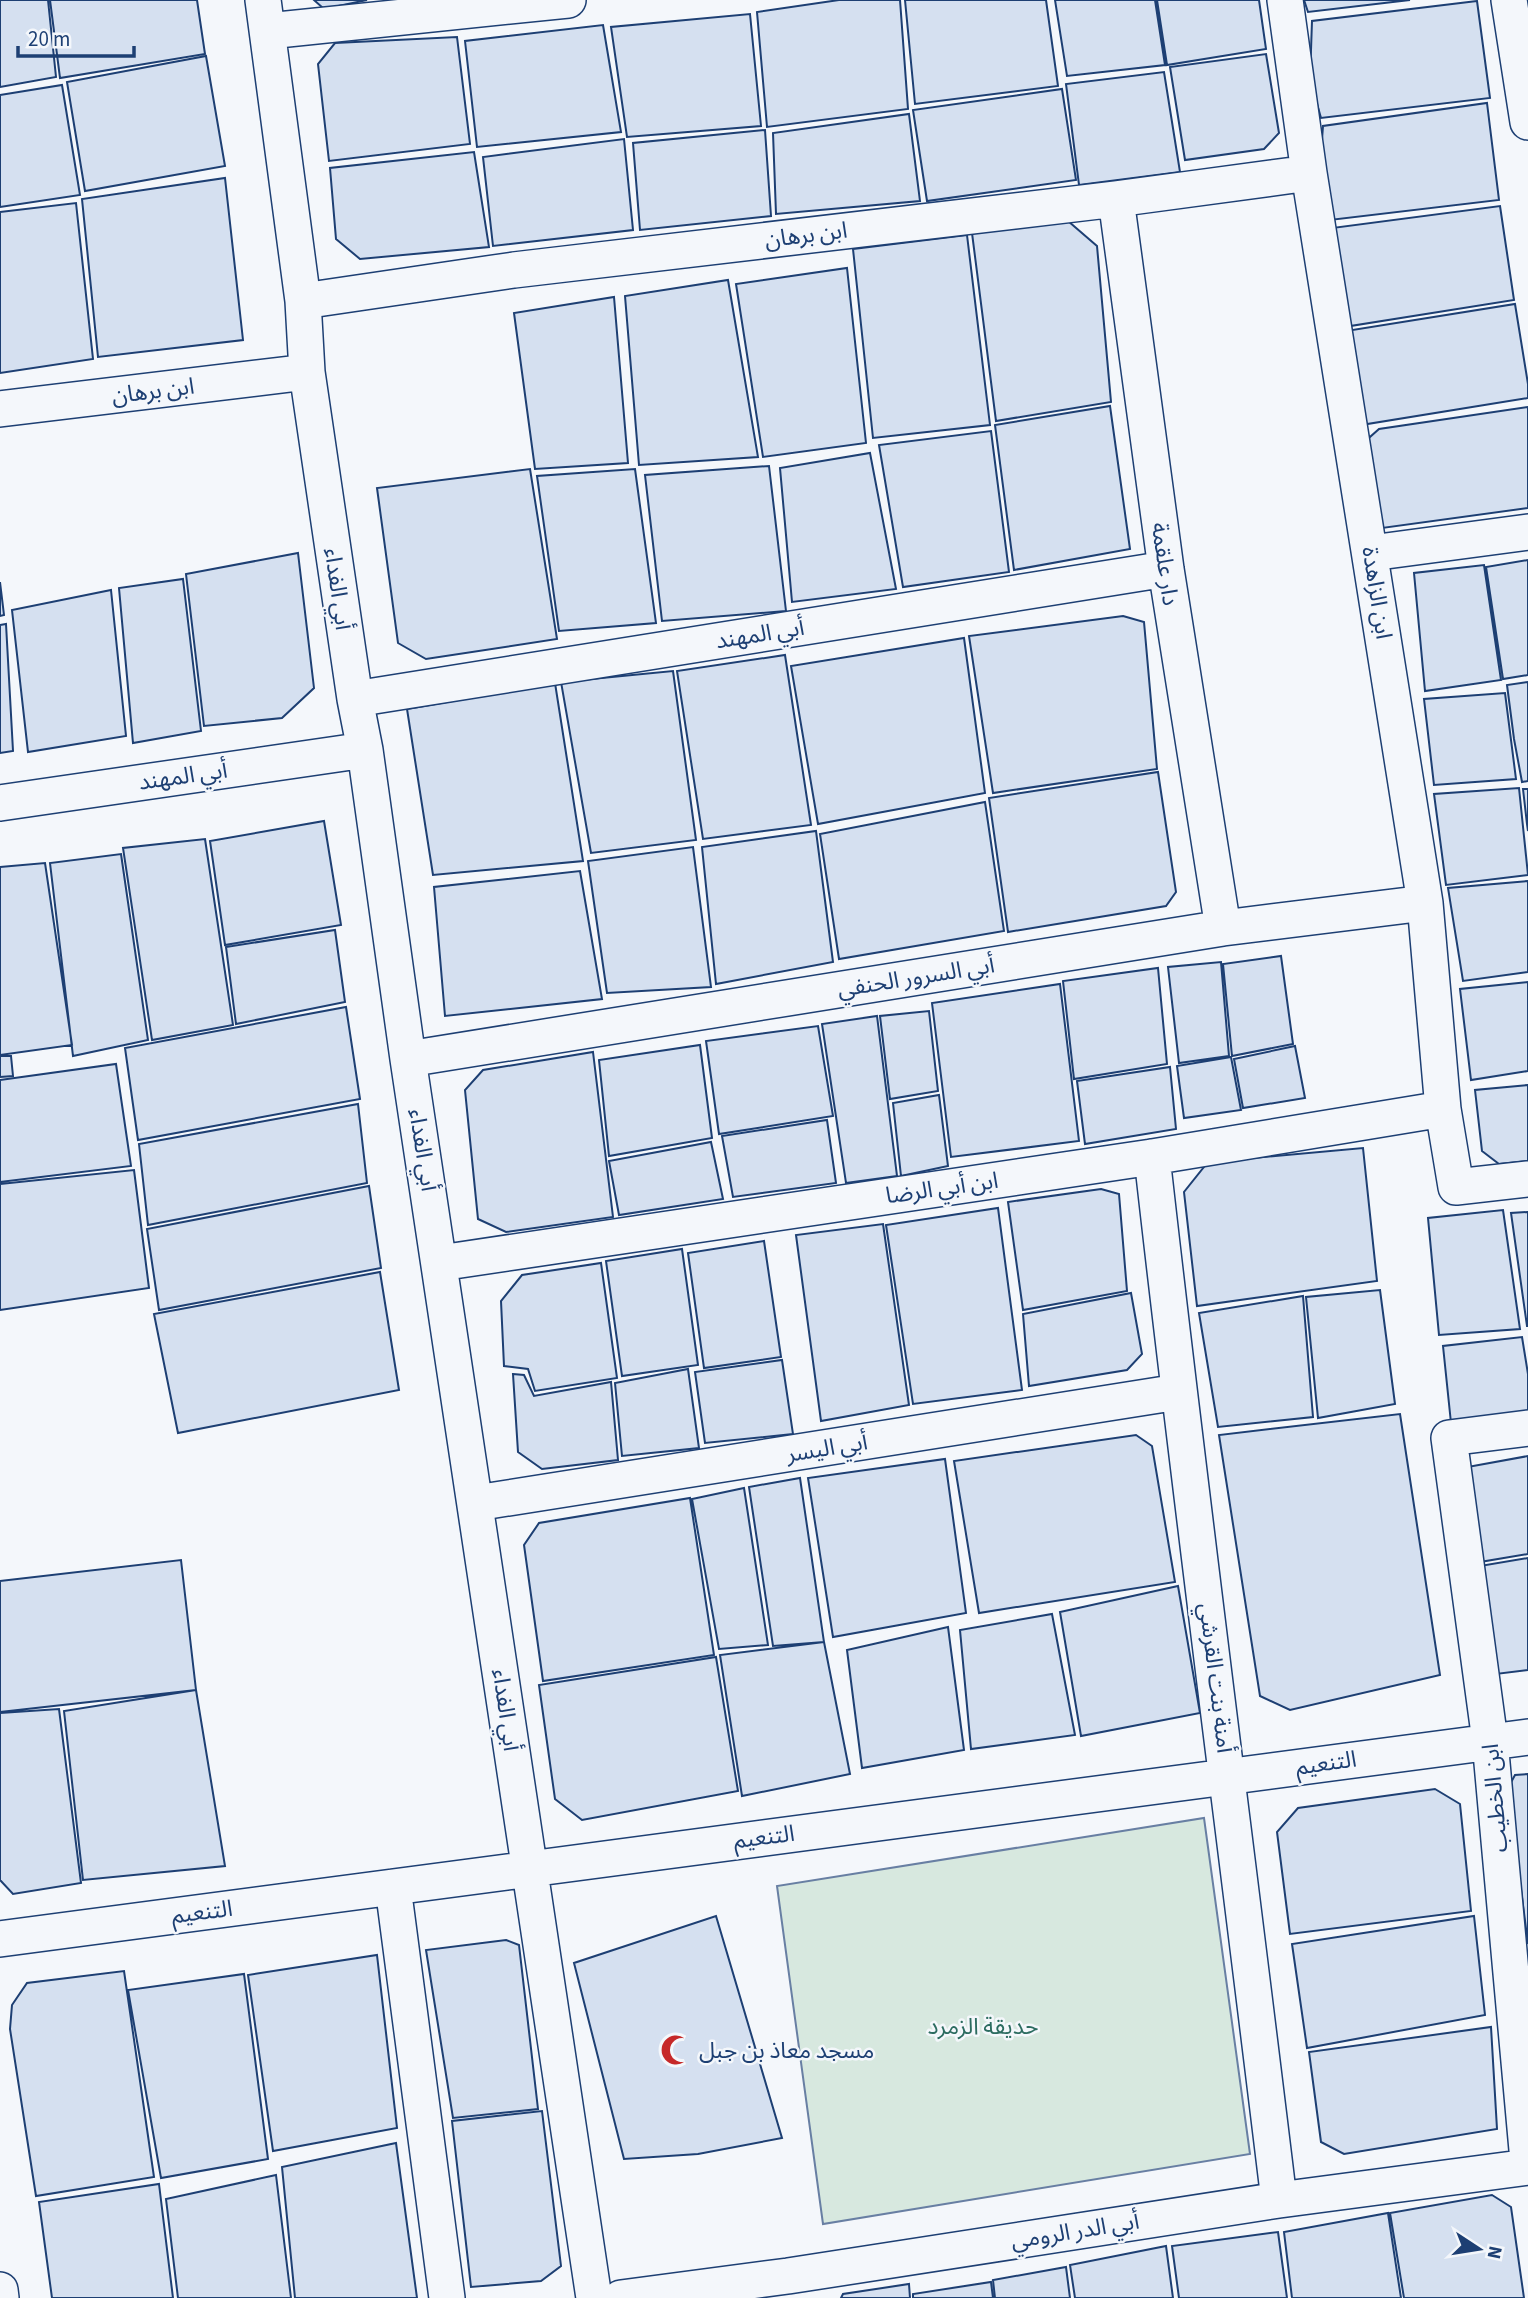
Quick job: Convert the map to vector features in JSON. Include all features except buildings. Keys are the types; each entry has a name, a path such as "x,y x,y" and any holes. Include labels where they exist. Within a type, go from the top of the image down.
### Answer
{"street":[{"path":"265,16 568,0"},
{"name":"ابن الزاهدة","path":"1285,0 1309,173 1425,903 1443,1109 1457,1187 1528,1179"},
{"path":"1509,0 1527,106"},
{"name":"أبي الفداء","path":"265,16 303,301 307,372 594,2298"},
{"name":"ابن برهان","path":"303,301 514,270 905,222 1115,200 1309,173"},
{"name":"دار علقمة","path":"1115,200 1166,569 1223,928"},
{"name":"ابن برهان","path":"0,409 307,372"},
{"path":"1371,553 1528,532"},
{"name":"أبي المهند","path":"355,699 1166,569"},
{"name":"أبي المهند","path":"0,803 365,750"},
{"name":"أبي السرور الحنفي","path":"408,1059 1223,928 1425,903"},
{"name":"ابن أبي الرضا","path":"440,1263 1152,1157 1443,1109"},
{"name":"أمنة بنت القرشي","path":"1152,1157 1178,1392 1279,2200"},
{"name":"أبي اليسر","path":"476,1503 1178,1392"},
{"name":"ابن الخطيب","path":"1528,1428 1449,1438 1490,1741 1528,2161"},
{"name":"التنعيم","path":"0,1939 1528,1737"},
{"path":"393,1888 447,2298"},
{"name":"أبي الدر الرومي","path":"621,2298 789,2287 1279,2200 1528,2167"},
{"path":"0,2290 1,2298"}],"green space":[{"name":"حديقة الزمرد","path":"1204,1818 1250,2154 823,2224 777,1886"}],"place":[{"name":"مسجد معاذ بن جبل","path":"676,2050"}]}
